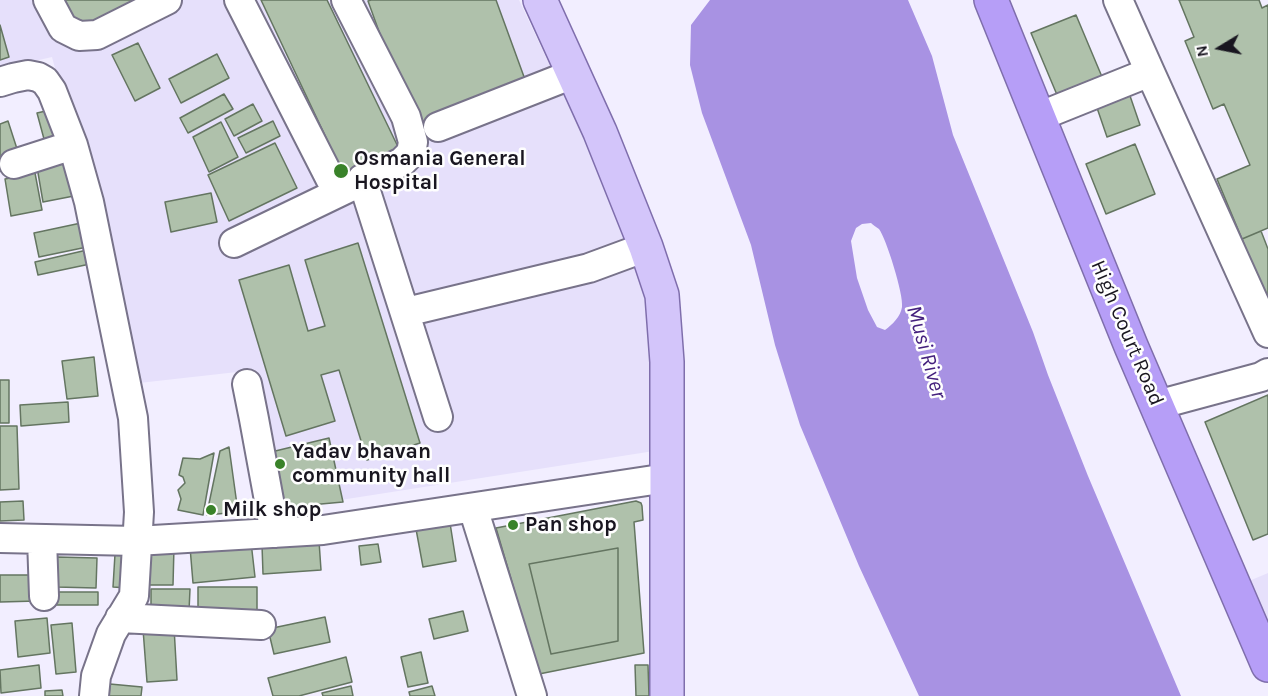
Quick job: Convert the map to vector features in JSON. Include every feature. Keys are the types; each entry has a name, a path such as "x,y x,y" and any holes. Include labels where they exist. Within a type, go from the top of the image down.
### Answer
{"highway":[{"name":"High Court Road","path":"991,0 1131,346 1266,652"}],"main road":[{"path":"540,0 600,132 662,295 667,362 667,696"}],"street":[{"path":"48,0 63,28 79,36 98,34 167,0"},
{"path":"239,0 337,192"},
{"path":"234,243 362,179 402,162 411,153 413,142 406,117 346,0"},
{"path":"1118,0 1268,333"},
{"path":"1038,117 1150,72"},
{"path":"438,127 573,74"},
{"path":"0,82 28,75 45,81 52,91 73,145 89,202 133,418 139,512 134,596 111,634 96,676 94,696"},
{"path":"14,164 73,145"},
{"path":"362,179 438,417"},
{"path":"406,312 589,268 646,248"},
{"path":"1157,405 1261,377 1268,373"},
{"path":"247,384 275,533"},
{"path":"0,538 136,541 323,530 667,478"},
{"path":"473,508 532,696"},
{"path":"42,539 44,596"},
{"path":"120,618 261,625"}],"shaded area":[{"name":"Osmania General Hospital","path":"0,0 519,0 648,274 654,451 283,509 255,370 139,383 52,57 0,69"},
{"path":"1268,573 1268,620 1249,581"}],"water":[{"name":"Musi River","path":"710,0 908,0 932,56 953,135 1033,332 1088,476 1181,696 919,696 859,566 800,425 775,345 751,245 702,113 690,65 691,25","holes":["871,223 879,229 886,243 902,301 900,314 885,330 877,327 868,310 857,278 851,241 856,228 862,224"]}],"building":[{"path":"61,0 136,0 78,33"},
{"path":"261,0 327,0 401,153 346,180"},
{"path":"496,0 527,85 413,126 368,1"},
{"path":"1179,0 1259,0 1262,8 1268,5 1268,228 1242,239 1217,179 1250,165 1224,104 1213,109 1185,41 1194,37"},
{"path":"1076,15 1105,84 1060,102 1031,33"},
{"path":"0,25 9,57 0,60"},
{"path":"138,43 160,88 135,101 112,55"},
{"path":"217,54 229,78 181,103 169,79"},
{"path":"1128,90 1140,125 1107,137 1095,102"},
{"path":"224,94 233,109 188,133 180,118"},
{"path":"253,104 262,121 234,136 225,119"},
{"path":"50,110 57,135 44,139 37,113"},
{"path":"8,121 19,155 0,161 0,124"},
{"path":"273,121 280,136 246,153 238,138"},
{"path":"221,122 238,157 209,172 193,137"},
{"path":"275,143 297,188 229,221 208,175"},
{"path":"1135,144 1155,194 1106,214 1086,164"},
{"path":"72,160 79,195 43,202 37,167"},
{"path":"35,173 42,210 11,216 5,179"},
{"path":"211,193 217,222 171,232 165,202"},
{"path":"81,223 87,247 39,257 34,233"},
{"path":"1261,231 1268,249 1268,304 1242,239"},
{"path":"358,243 420,443 367,460 339,370 321,375 335,421 286,436 239,280 289,265 308,331 325,326 305,260"},
{"path":"87,250 90,264 38,275 35,262"},
{"path":"94,357 98,396 67,399 62,361"},
{"path":"0,380 9,380 9,423 0,423"},
{"path":"1268,395 1268,534 1253,540 1205,422"},
{"path":"68,402 69,422 21,426 20,405"},
{"path":"0,426 17,426 19,489 0,490"},
{"path":"329,438 343,502 277,508 267,453"},
{"path":"229,447 238,512 207,515 220,451"},
{"path":"214,453 203,515 178,510 181,499 178,490 185,483 183,477 179,475 183,458 200,459"},
{"path":"23,501 24,520 0,521 0,502"},
{"path":"636,501 641,503 643,520 634,522 644,653 539,674 496,528","holes":["618,548 618,641 551,654 529,564"]},
{"path":"450,523 456,561 423,567 416,529"},
{"path":"319,541 321,570 263,574 262,545"},
{"path":"251,542 255,577 193,583 190,547"},
{"path":"378,544 381,562 361,565 359,546"},
{"path":"146,546 174,547 173,585 146,585"},
{"path":"618,548 618,641 551,654 529,564"},
{"path":"115,554 130,555 128,588 113,587"},
{"path":"57,557 97,558 96,588 56,587"},
{"path":"0,575 36,575 37,601 0,602"},
{"path":"198,587 257,587 257,621 198,621"},
{"path":"151,589 190,589 189,611 151,610"},
{"path":"55,592 98,592 98,605 55,605"},
{"path":"463,611 468,631 434,639 429,619"},
{"path":"325,617 330,642 274,654 268,629"},
{"path":"47,618 50,653 18,657 15,621"},
{"path":"72,623 76,672 56,674 51,625"},
{"path":"174,627 177,680 147,682 143,629"},
{"path":"421,652 428,683 408,687 401,657"},
{"path":"346,657 352,682 299,696 273,696 268,678"},
{"path":"39,665 41,688 1,693 0,670"},
{"path":"635,665 648,665 649,696 636,696"},
{"path":"110,684 142,687 141,696 109,696"},
{"path":"351,686 353,696 323,696 322,693"},
{"path":"432,686 435,696 410,696 409,692"},
{"path":"62,690 63,696 45,696 45,691"}],"place":[{"name":"Osmania General Hospital","path":"341,171"},
{"name":"Yadav bhavan community hall","path":"280,464"},
{"name":"Milk shop","path":"211,510"},
{"name":"Pan shop","path":"513,525"}]}
